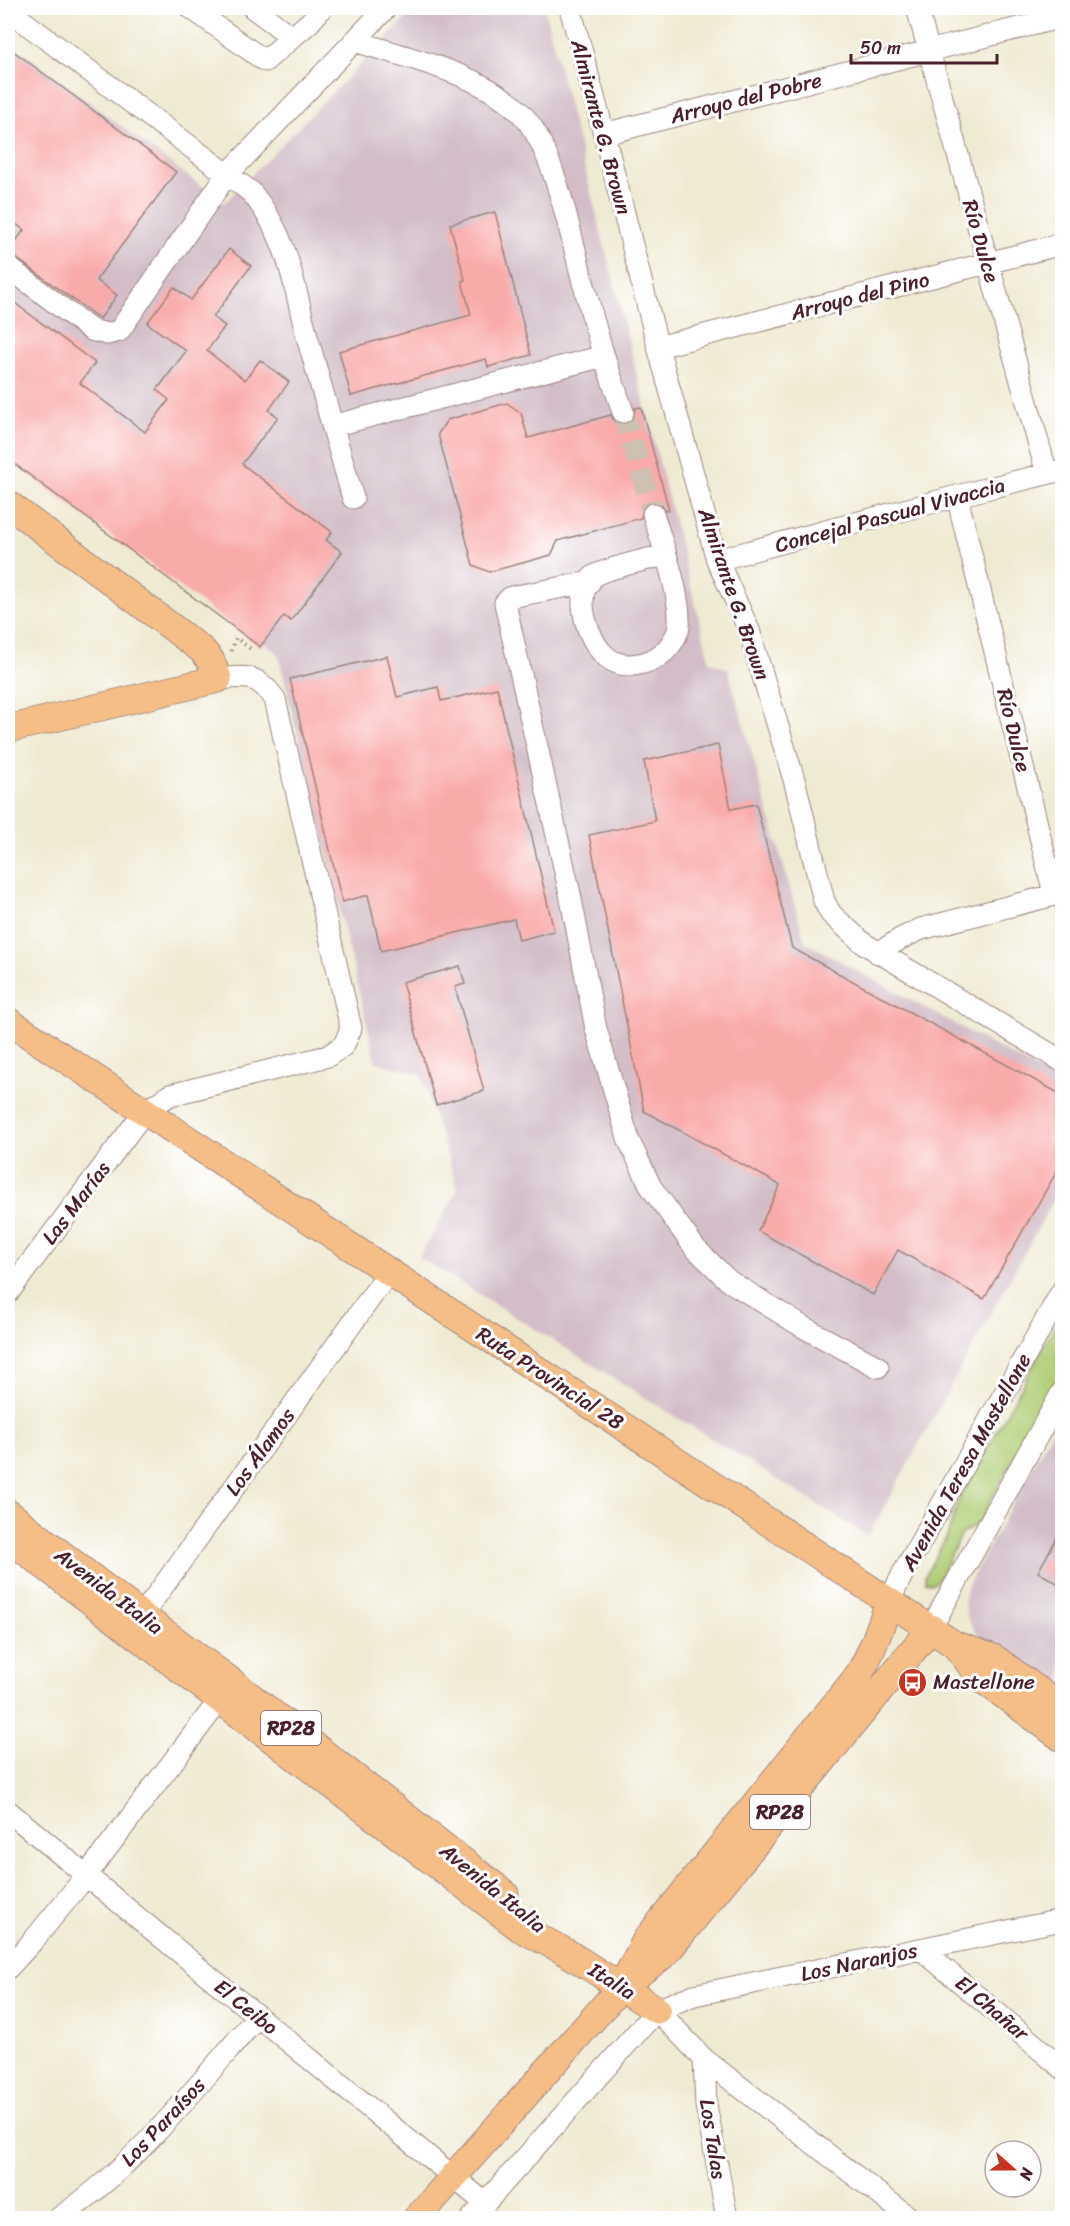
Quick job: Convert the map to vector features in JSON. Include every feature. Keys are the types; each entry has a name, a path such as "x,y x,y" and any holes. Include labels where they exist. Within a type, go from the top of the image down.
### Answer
{"main road":[{"path":"8,504 202,650 211,662 218,679 8,729"},
{"name":"Ruta Provincial 28","path":"8,1021 955,1645"},
{"name":"Avenida Italia","path":"8,1513 136,1624"},
{"name":"Avenida Italia","path":"8,1538 136,1624 533,1916 567,1952"},
{"name":"RP28","path":"621,1987 646,1940 857,1677 872,1652 889,1602"},
{"name":"RP28","path":"621,1987 665,1954 931,1628"},
{"path":"955,1645 994,1658 1062,1708"},
{"path":"955,1645 982,1679 1062,1738"},
{"name":"Italia","path":"567,1952 657,2010"},
{"path":"417,2218 621,1987"}],"street":[{"path":"191,8 265,61 310,22 322,8"},
{"path":"253,8 292,37"},
{"path":"8,267 91,330 107,334 119,331 226,176 386,8"},
{"name":"Almirante G. Brown","path":"570,8 658,347 717,560 749,630 795,783 824,901 831,914 845,928 878,953 1062,1061"},
{"name":"Río Dulce","path":"917,8 987,264 1055,472"},
{"path":"8,10 226,176 251,192 260,204 276,229 289,259 302,317 353,498"},
{"name":"Arroyo del Pobre","path":"604,134 1062,17"},
{"path":"354,41 426,63 482,85 526,119 554,177 604,356 623,412"},
{"name":"Arroyo del Pino","path":"658,347 1062,243"},
{"path":"332,426 604,356"},
{"name":"Concejal Pascual Vivaccia","path":"717,560 1055,472"},
{"name":"Río Dulce","path":"957,496 1058,894"},
{"path":"653,514 665,555 678,604 679,629 669,648 656,659 644,664 625,664 608,659 589,633 582,603 585,588 595,575 665,555"},
{"path":"590,582 511,597 506,603 570,894 596,1029 629,1141 651,1187 695,1248 729,1281 803,1327 878,1367"},
{"name":"Las Marías","path":"8,1293 144,1112 170,1095 328,1056 344,1045 351,1028 276,699 264,684 243,676 218,679"},
{"path":"878,953 921,929 1058,894"},
{"name":"Los Álamos","path":"136,1624 388,1272"},
{"name":"Avenida Teresa Mastellone","path":"889,1602 1062,1291"},
{"path":"931,1628 1062,1392"},
{"path":"8,1968 86,1876 226,1691"},
{"name":"El Ceibo","path":"8,1811 452,2177 478,2211"},
{"name":"Los Naranjos","path":"657,2010 694,1995 1062,1920"},
{"name":"El Chañar","path":"921,1949 1062,2068"},
{"path":"478,2211 657,2010 704,2058 910,2218"},
{"name":"Los Paraísos","path":"59,2218 86,2200 137,2153 257,2017"},
{"name":"Los Talas","path":"704,2058 706,2105 727,2218"}],"path":[{"path":"236,638 252,650"}],"shaded area":[{"path":"416,8 544,8 710,662 728,669 805,942 1062,1083 1062,1185 868,1536 419,1257 458,1190 421,1074 376,1062 278,653 8,453 8,42 224,203"},
{"path":"1062,1413 1062,1698 977,1634 968,1620 964,1603 968,1585"}],"green space":[{"path":"1062,1313 1062,1372 978,1523 962,1534 938,1579 934,1583 926,1582 925,1576 948,1534 957,1504"}],"building":[{"path":"8,47 176,172 96,280 117,295 100,319 8,252 24,230 8,218"},
{"path":"495,212 531,355 488,367 486,359 351,396 339,351 471,315 462,281 465,280 450,224"},
{"path":"229,249 251,266 213,317 225,326 207,351 245,380 260,360 289,382 269,410 278,417 242,464 332,532 326,540 342,552 291,621 284,616 260,647 8,459 8,298 95,363 80,383 145,432 169,400 157,390 186,351 147,323 174,287 191,300"},
{"path":"507,403 521,413 528,438 611,415 615,422 626,424 633,420 635,408 641,407 669,510 665,511 662,505 650,502 643,506 641,518 558,541 551,555 489,572 473,565 438,434 447,420"},
{"path":"387,656 397,697 438,687 441,701 497,688 554,931 519,940 514,919 381,951 368,895 342,902 290,679"},
{"path":"718,745 731,809 756,804 792,948 1062,1095 1062,1162 984,1299 898,1250 873,1295 758,1231 780,1185 644,1111 589,835 655,821 644,761"},
{"path":"460,966 465,984 455,987 484,1091 436,1105 402,982"},
{"path":"1062,1528 1062,1586 1038,1572"}],"tunnel":[{"path":"623,412 653,514"}],"place":[{"name":"Mastellone","path":"912,1682"}]}
